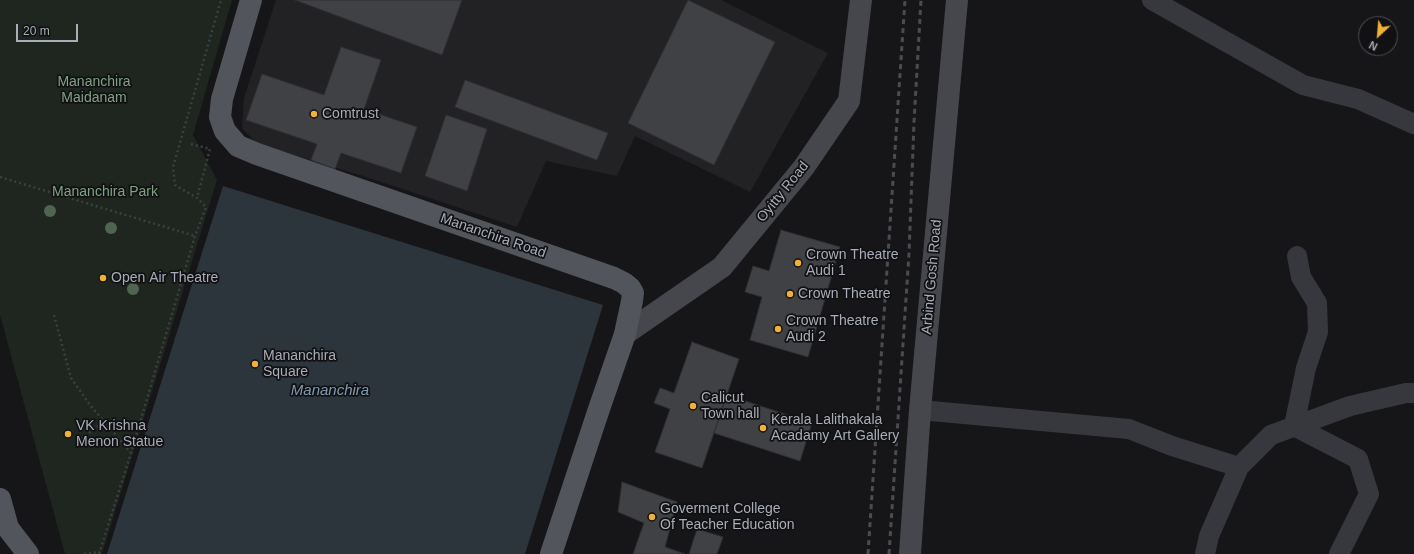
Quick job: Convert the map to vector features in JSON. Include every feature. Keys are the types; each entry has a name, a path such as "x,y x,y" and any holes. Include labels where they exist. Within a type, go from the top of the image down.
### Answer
{"main road":[{"name":"Mananchira Road","path":"252,0 222,99 220,117 225,131 238,146 257,154 614,278 624,283 633,293 625,334 598,409 551,554"},
{"path":"0,499 8,528 28,554"}],"street":[{"name":"Oyitty Road","path":"625,334 722,267 804,167 848,101 860,0"},
{"name":"Arbind Gosh Road","path":"910,554 920,410 957,0"},
{"path":"1152,0 1303,85 1358,99 1414,124"},
{"path":"1294,426 1306,368 1318,332 1317,303 1301,277 1297,256"},
{"path":"1205,554 1209,536 1239,467 1271,435 1350,406 1406,393 1414,393"},
{"path":"920,410 1129,429 1172,446 1239,467"},
{"path":"1294,426 1358,459 1369,494 1339,554"}],"path":[{"path":"84,554 99,553 131,453 195,236 206,207 197,198 175,185 173,167 220,0"},
{"path":"191,144 210,149 197,198"},
{"path":"0,178 195,236"},
{"path":"54,315 71,378 90,405 131,453"},
{"path":"81,439 105,421"}],"shaded area":[{"path":"276,0 721,0 828,53 750,192 635,136 617,176 546,161 517,227 363,176 257,144 242,128 244,98"}],"green space":[{"name":"Mananchira Park","path":"0,0 232,0 193,135 217,180 102,554 65,554 0,315"}],"water":[{"name":"Mananchira","path":"223,186 603,305 525,554 107,554"}],"building":[{"path":"295,0 462,0 442,55"},
{"path":"688,0 775,42 714,165 628,123"},
{"name":"Comtrust","path":"341,47 381,60 364,109 417,127 401,173 341,153 335,169 311,160 317,144 246,120 262,74 324,95"},
{"path":"465,80 608,133 597,160 455,107"},
{"path":"446,115 487,129 467,191 425,176"},
{"name":"Crown Theatre","path":"781,230 840,247 808,357 750,340 762,297 745,292 753,266 769,271"},
{"name":"Calicut Town hall","path":"692,342 739,359 702,468 655,452 670,409 654,403 660,388 674,393"},
{"name":"Kerala Lalithakala Acadamy Art Gallery","path":"727,395 812,423 800,461 714,433"},
{"name":"Goverment College Of Teacher Education","path":"622,482 677,502 665,547 685,554 633,554 644,523 618,512"},
{"name":"Goverment College Of Teacher Education","path":"697,529 723,537 717,554 689,554"}],"railway":[{"path":"868,554 905,0"},
{"path":"889,554 909,254 914,122 921,0"}],"place":[{"name":"Comtrust","path":"314,114"},
{"name":"Crown Theatre Audi 1","path":"798,263"},
{"name":"Open Air Theatre","path":"103,278"},
{"name":"Crown Theatre","path":"790,294"},
{"name":"Crown Theatre Audi 2","path":"778,329"},
{"name":"Mananchira Square","path":"255,364"},
{"name":"Calicut Town hall","path":"693,406"},
{"name":"Kerala Lalithakala Acadamy Art Gallery","path":"763,428"},
{"name":"VK Krishna Menon Statue","path":"68,434"},
{"name":"Goverment College Of Teacher Education","path":"652,517"}],"park label":[{"name":"Mananchira Maidanam","path":"94,90"}]}
